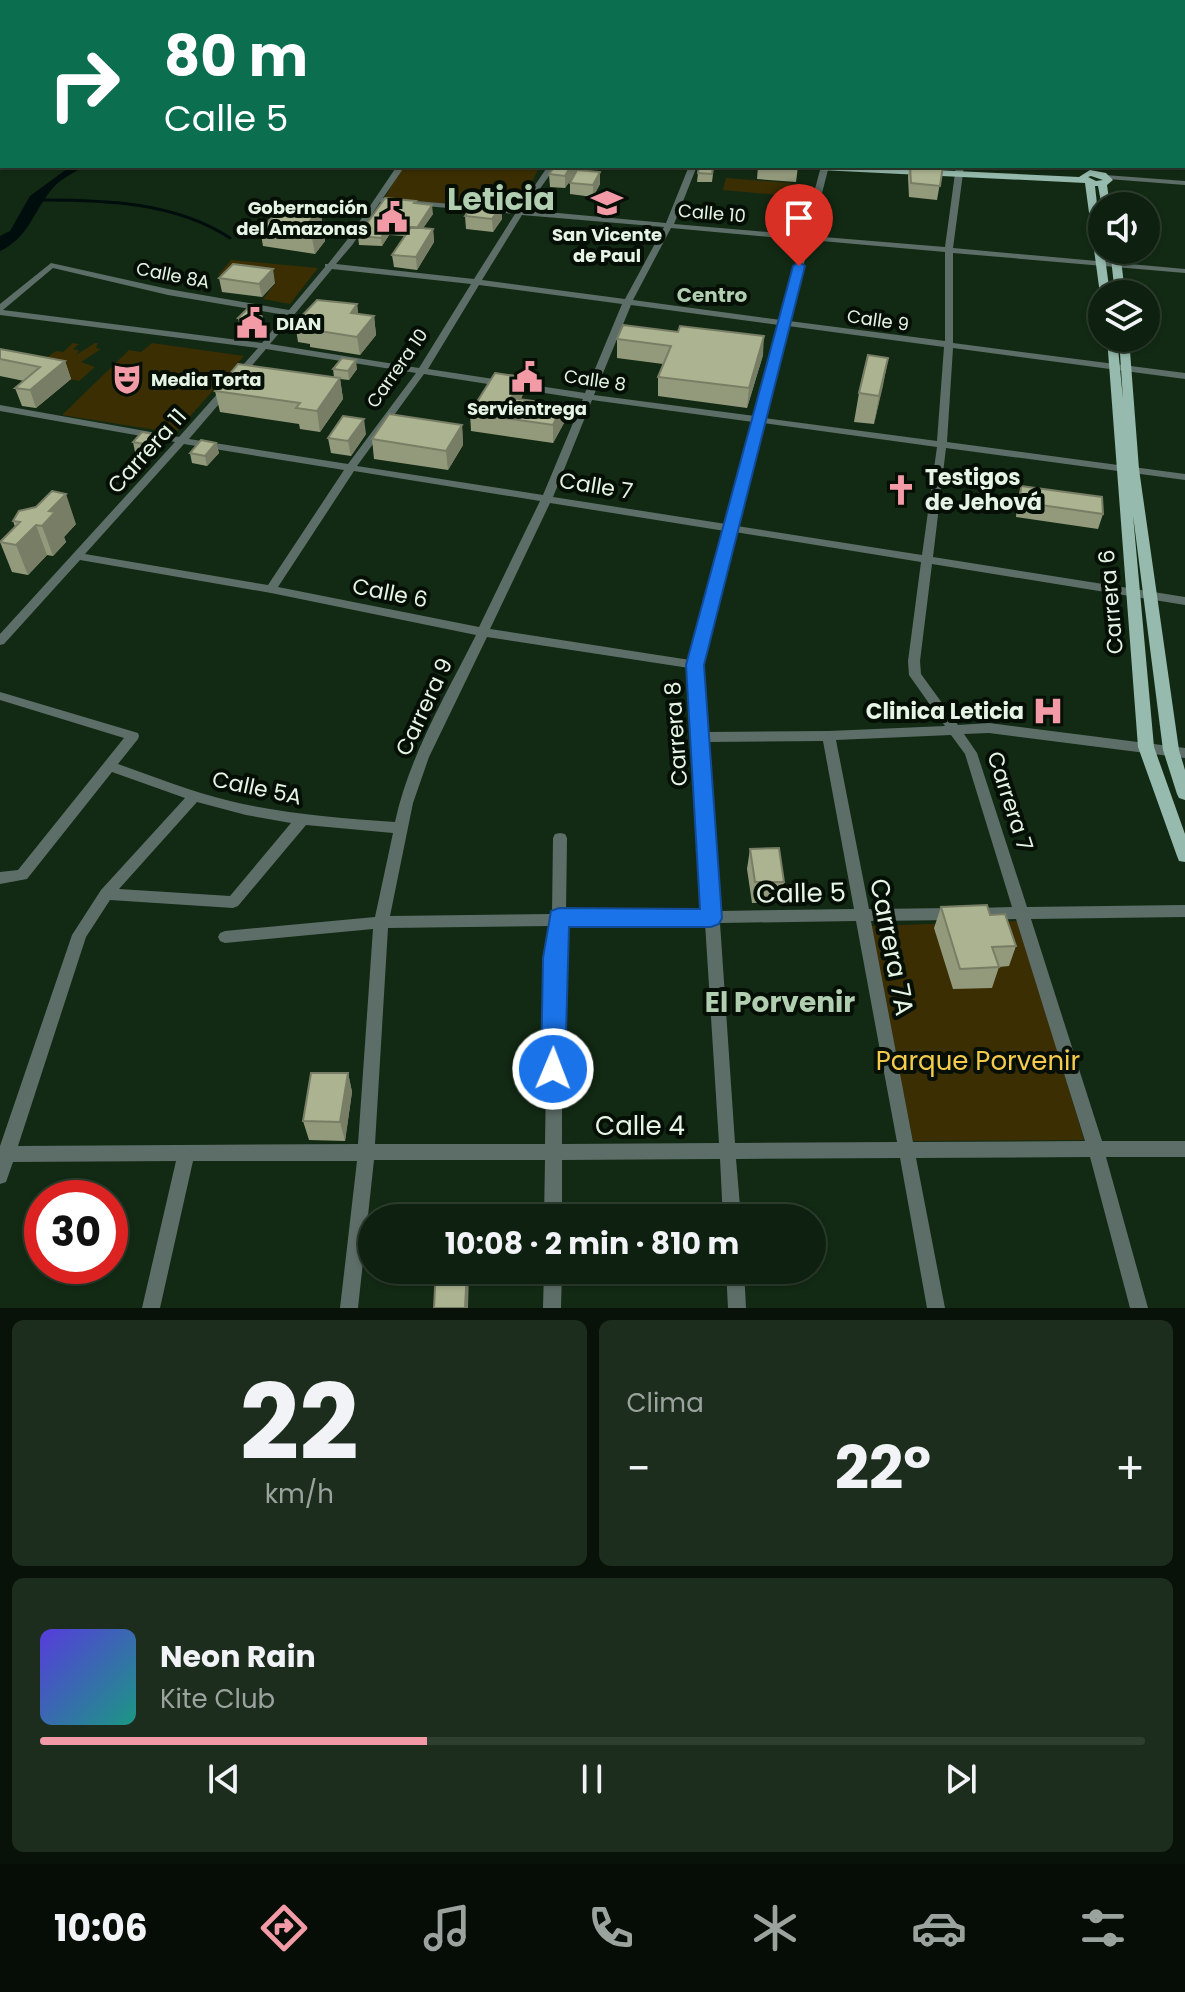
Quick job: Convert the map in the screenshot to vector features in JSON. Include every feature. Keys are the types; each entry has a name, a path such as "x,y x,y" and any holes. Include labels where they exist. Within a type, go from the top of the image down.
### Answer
{"main road":[{"path":"870,168 1105,177"},
{"path":"930,168 960,170"},
{"path":"1117,265 1119,280"},
{"name":"Carrera 6","path":"1117,352 1122,368"},
{"name":"Carrera 6","path":"1123,352 1133,593 1146,747 1185,856"},
{"name":"Carrera 6","path":"1127,468 1185,794"}],"street":[{"name":"Carrera 11","path":"0,641 184,441 328,266 380,200 400,168"},
{"name":"Carrera 10","path":"271,589 352,466 422,369 551,168"},
{"name":"Carrera 9","path":"349,1308 366,1153 381,922 399,828 423,757 547,498 627,303 669,225 692,168"},
{"name":"Carrera 8","path":"731,1204 695,665 825,168"},
{"name":"Carrera 7","path":"960,170 949,249 949,346 942,443 914,661 915,675 971,753 1096,1150 1139,1308"},
{"path":"1105,177 1185,186"},
{"name":"Calle 10","path":"380,200 1088,262"},
{"name":"Calle 10","path":"1108,264 1185,271"},
{"name":"Calle 8A","path":"0,310 51,265 168,292 290,313"},
{"name":"Calle 9","path":"328,266 478,282 1185,376"},
{"name":"Calle 8","path":"0,310 422,369 590,398 759,418 1185,477"},
{"name":"Calle 7","path":"0,408 184,441 1185,601"},
{"name":"Calle 6","path":"78,556 271,589 482,632 695,665"},
{"path":"0,696 133,736 22,875 0,878"},
{"path":"701,737 829,736 989,728 1178,752"},
{"name":"Carrera 7A","path":"829,736 936,1308"},
{"name":"Calle 5A","path":"111,766 194,797 302,820 399,828"},
{"path":"0,1176 4,1154 75,946 106,894 194,797"},
{"path":"106,894 233,902 302,820"},
{"path":"553,1204 555,958 560,838"},
{"name":"Calle 5","path":"225,937 381,922 1185,911"},
{"name":"Calle 4","path":"4,1154 1185,1149"},
{"path":"151,1308 186,1154"},
{"path":"552,1308 553,1284"},
{"path":"736,1284 737,1308"}],"green space":[{"path":"402,168 539,168 518,210 384,199"},
{"path":"726,178 791,183 789,196 723,190"},
{"path":"231,260 318,268 290,304 263,299 276,282 218,275"},
{"path":"73,343 79,344 73,349 79,351 76,355 95,343 98,343 96,348 101,349 81,362 95,367 79,381 0,366 22,353 46,358 56,351 63,352"},
{"path":"152,343 244,356 175,433 62,415 129,350 141,352"},
{"name":"Parque Porvenir","path":"1019,921 1084,1140 913,1141 870,926"}],"shaded area":[{"path":"68,168 81,168 56,185 18,239 0,251 0,236 10,231 30,196"}],"building":[{"path":"554,168 570,168 565,176 549,174"},
{"path":"699,168 713,168 712,174 698,173"},
{"path":"910,168 943,168 940,186 911,183"},
{"path":"577,170 600,172 593,185 570,183"},
{"path":"385,198 432,205 417,228 388,226 381,238 358,236"},
{"path":"474,203 501,206 492,219 465,216"},
{"path":"284,206 320,209 309,222 323,224 313,236 260,229"},
{"path":"411,227 433,229 416,257 392,255"},
{"path":"233,264 273,269 259,284 219,278"},
{"path":"317,300 357,304 351,313 374,316 357,337 307,329 310,326 295,323"},
{"path":"248,308 261,310 252,320 238,318"},
{"path":"623,325 678,332 680,326 764,336 749,388 658,377 671,346 617,339"},
{"path":"0,349 65,361 30,390 15,388 40,367 0,359"},
{"path":"868,355 888,358 879,396 859,393"},
{"path":"342,358 356,360 348,371 333,369"},
{"path":"238,364 340,378 317,411 296,408 300,403 215,391"},
{"path":"495,373 523,377 511,398 563,405 553,425 470,413"},
{"path":"389,414 462,425 446,451 372,439"},
{"path":"343,416 364,419 348,441 328,438"},
{"path":"142,432 159,435 150,445 133,442"},
{"path":"201,440 216,443 205,456 190,453"},
{"path":"1021,486 1102,497 1103,514 1020,502"},
{"path":"52,491 66,494 49,511 55,512 42,526 36,525 16,545 0,542 20,522 13,521 19,511 36,507"},
{"path":"779,848 784,882 755,882 750,849"},
{"path":"987,905 990,915 1005,914 1016,946 992,947 999,967 960,969 941,907"},
{"path":"311,1073 348,1073 340,1122 303,1121"},
{"path":"435,1284 466,1284 465,1308 434,1308"}],"waterway":[{"path":"42,200 91,201 163,210 209,226 230,238"}],"place":[{"name":"San Vicente de Paul","path":"607,203"},
{"name":"Gobernación del Amazonas","path":"392,217"},
{"name":"DIAN","path":"252,323"},
{"name":"Servientrega","path":"527,377"},
{"name":"Media Torta","path":"127,379"},
{"name":"Testigos de Jehová","path":"901,490"},
{"name":"Clinica Leticia","path":"1048,711"}],"district":[{"name":"Leticia","path":"501,198"},
{"name":"Centro","path":"712,295"},
{"name":"El Porvenir","path":"780,1002"}],"route":[{"path":"553,1069 555,958 559,918 711,918 695,665 799,266"}]}
